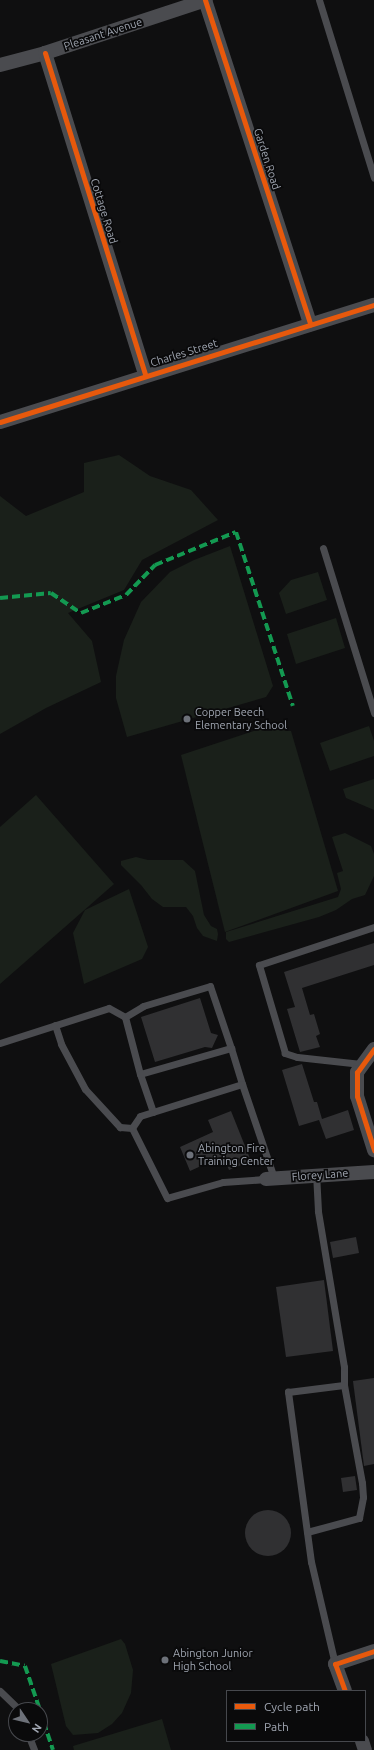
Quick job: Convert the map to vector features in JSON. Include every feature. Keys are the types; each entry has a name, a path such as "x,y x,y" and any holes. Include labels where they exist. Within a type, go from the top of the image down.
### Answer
{"street":[{"name":"Pleasant Avenue","path":"0,65 45,53 205,0"},
{"name":"Garden Road","path":"205,0 310,324"},
{"name":"Cottage Road","path":"45,53 145,375"},
{"name":"Charles Street","path":"0,422 145,375 374,305"},
{"path":"374,1049 357,1072 357,1096 374,1150"},
{"name":"Florey Lane","path":"270,1179 374,1172"},
{"path":"345,1690 335,1664 374,1651"}],"lane":[{"path":"319,0 374,178"},
{"path":"323,548 374,713"},
{"path":"362,1064 297,1057 285,1053 259,965 374,927"},
{"path":"125,1017 143,1006 210,986 231,1048 270,1179 223,1182 167,1198 132,1128"},
{"path":"0,1043 109,1008 125,1017 140,1074 153,1112"},
{"path":"55,1025 61,1044 85,1089 120,1127 132,1128"},
{"path":"140,1074 231,1048"},
{"path":"132,1128 140,1116 242,1084"},
{"path":"307,1532 359,1518 363,1497 362,1483 344,1384 344,1367 318,1211 316,1176"},
{"path":"335,1664 311,1562 288,1392 344,1384"},
{"path":"0,1691 12,1702"}],"shaded area":[{"path":"119,455 150,476 191,490 218,520 142,560 124,590 68,613 92,641 101,682 46,708 0,734 0,496 26,516 84,492 84,463"},
{"path":"230,546 273,686 266,697 127,737 116,698 116,676 124,640 141,602 170,572 194,560"},
{"path":"318,572 327,600 286,614 279,593 291,580"},
{"path":"336,618 345,648 296,664 287,634"},
{"path":"369,726 374,741 374,756 330,771 320,743"},
{"path":"263,728 291,731 338,891 225,932 181,755"},
{"path":"374,779 374,810 346,798 343,789"},
{"path":"36,795 114,884 0,984 0,827"},
{"path":"345,833 371,846 374,854 374,876 365,895 352,899 336,910 319,917 229,942 226,939 226,932 338,897 341,889 337,873 343,871 332,837"},
{"path":"136,857 148,860 183,860 195,871 204,915 211,926 217,929 217,941 203,936 197,928 193,916 186,907 163,907 152,899 141,885 121,865 121,861"},
{"path":"129,889 148,947 142,959 84,984 73,933 85,910"},
{"path":"121,1639 125,1644 133,1670 131,1693 122,1713 112,1724 98,1733 73,1735 66,1726 51,1664"},
{"path":"162,1719 171,1750 74,1750 73,1746"}],"building":[{"path":"374,943 374,965 302,988 310,1015 314,1014 320,1034 316,1036 320,1047 300,1052 287,1009 295,1007 284,972"},
{"path":"200,998 211,1033 218,1035 212,1048 205,1047 155,1062 141,1017"},
{"path":"302,1064 314,1102 317,1102 322,1119 348,1110 354,1130 326,1139 319,1120 299,1126 282,1070"},
{"path":"231,1111 251,1161 229,1170 223,1156 190,1171 180,1147 213,1132 208,1120"},
{"path":"356,1237 359,1253 333,1258 330,1242"},
{"path":"324,1280 333,1351 286,1357 276,1287"},
{"path":"374,1378 374,1464 364,1466 353,1381"},
{"path":"355,1476 357,1490 343,1492 341,1478"},
{"path":"273,1510 285,1516 290,1524 290,1542 285,1550 277,1555 263,1556 251,1550 246,1542 245,1528 251,1516 259,1511"}],"marked path":[{"path":"0,598 51,593 81,613 126,595 155,565 236,532 293,706"},
{"path":"0,1661 25,1666 37,1702"},
{"path":"48,1735 53,1750"}],"cycle path":[{"path":"205,0 310,324"},
{"path":"45,53 145,375"},
{"path":"0,422 374,305"},
{"path":"374,1049 357,1072 357,1096 374,1150"},
{"path":"345,1690 335,1664 374,1651"}],"place":[{"name":"Copper Beech Elementary School","path":"187,719"},
{"name":"Abington Fire Training Center","path":"190,1155"},
{"name":"Abington Junior High School","path":"165,1660"}]}
